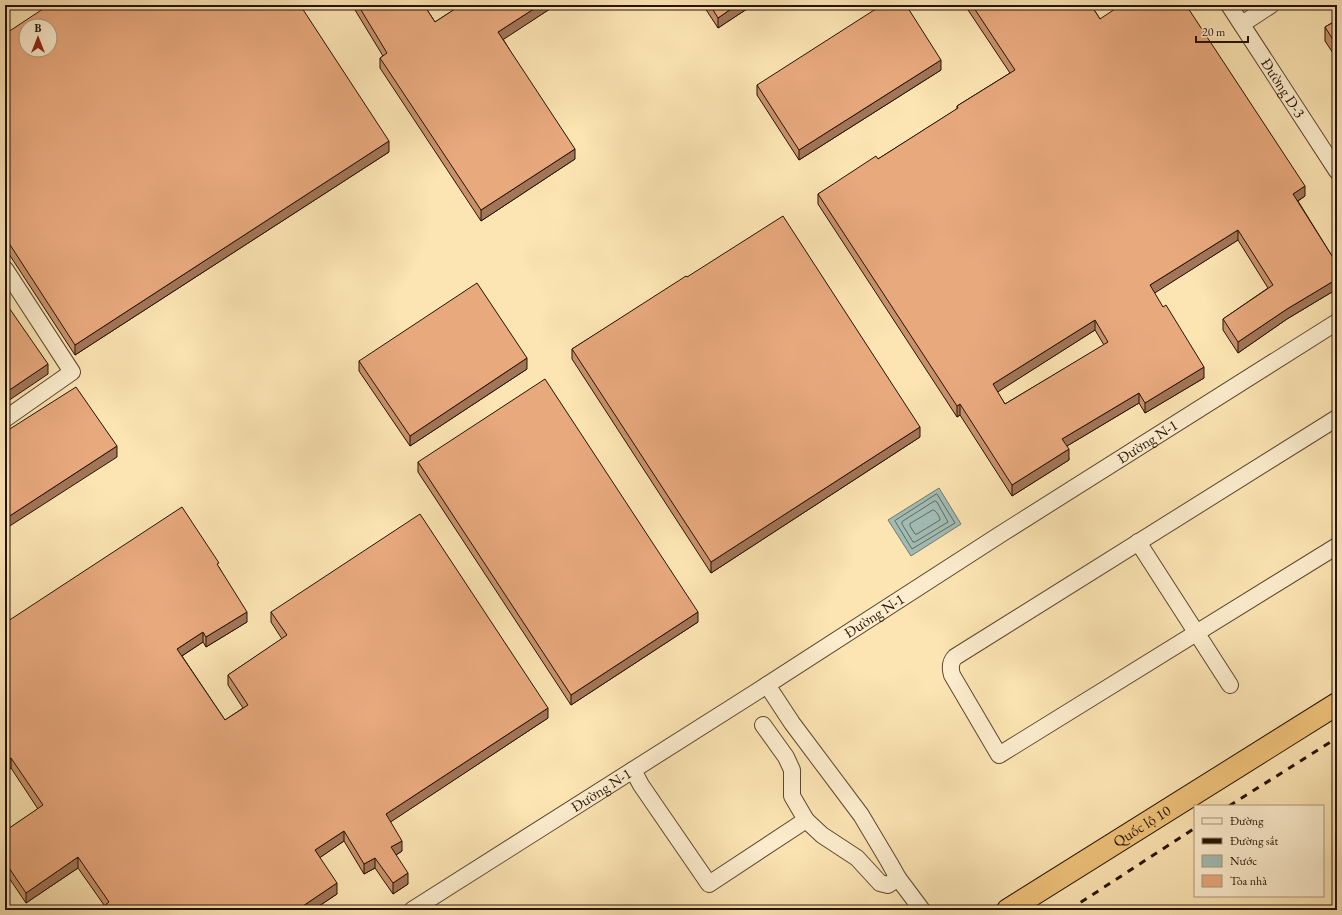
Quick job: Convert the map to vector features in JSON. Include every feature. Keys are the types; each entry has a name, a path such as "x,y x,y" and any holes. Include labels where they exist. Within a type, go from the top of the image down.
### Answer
{"highway":[{"name":"Quốc lộ 10","path":"1008,910 1337,704"}],"street":[{"name":"Đường D-3","path":"1229,5 1337,170"},
{"path":"1242,24 1272,5"},
{"path":"5,269 72,372 5,419"},
{"name":"Đường N-1","path":"412,910 767,685 1001,534 1337,322"},
{"path":"1337,418 955,657 952,660 950,669 952,675 999,755 1337,546"},
{"path":"1138,542 1230,685"},
{"path":"767,685 792,723 860,815 890,862 898,878 922,910"},
{"path":"763,725 786,757 792,770 792,796 806,820 822,835 857,858 880,883 888,885 898,878"},
{"path":"633,770 709,884 806,820"}],"water":[{"path":"939,488 961,524 911,556 888,520"}],"building":[{"path":"49,5 300,5 389,141 75,345 5,237 5,34 18,25 18,58 58,58 58,18 29,18"},
{"path":"358,5 424,5 435,22 461,5 540,5 498,32 575,149 481,210 380,58 387,53"},
{"path":"710,5 737,5 718,18"},
{"path":"882,5 906,5 941,60 799,150 757,85"},
{"path":"972,5 1091,5 1100,19 1121,5 1186,5 1305,186 1293,194 1337,264 1337,279 1287,309 1238,342 1223,319 1273,285 1238,230 1150,285 1163,307 1166,305 1204,367 1145,403 1139,393 1062,439 1069,449 1012,485 960,404 957,406 818,194 876,156 878,159 958,108 957,106 1015,70","holes":["1095,320 1108,342 1005,404 993,384"]},
{"path":"1337,20 1337,46 1325,27"},
{"path":"783,216 920,427 711,562 572,349"},
{"path":"477,283 527,358 410,436 359,361"},
{"path":"5,302 48,364 5,393"},
{"path":"545,379 698,612 571,695 418,462"},
{"path":"76,387 117,446 5,519 5,432"},
{"path":"182,507 219,563 217,564 247,612 206,637 203,632 177,649 225,720 248,705 228,675 287,635 271,612 420,514 548,708 386,814 402,841 391,847 408,873 393,883 375,858 364,864 344,831 315,850 337,883 297,910 107,910 104,906 109,902 78,857 26,893 5,862 5,831 43,805 11,758 7,760 5,756 5,623"}],"railway":[{"path":"1231,805 1337,738"},
{"path":"1069,910 1194,829"}]}
